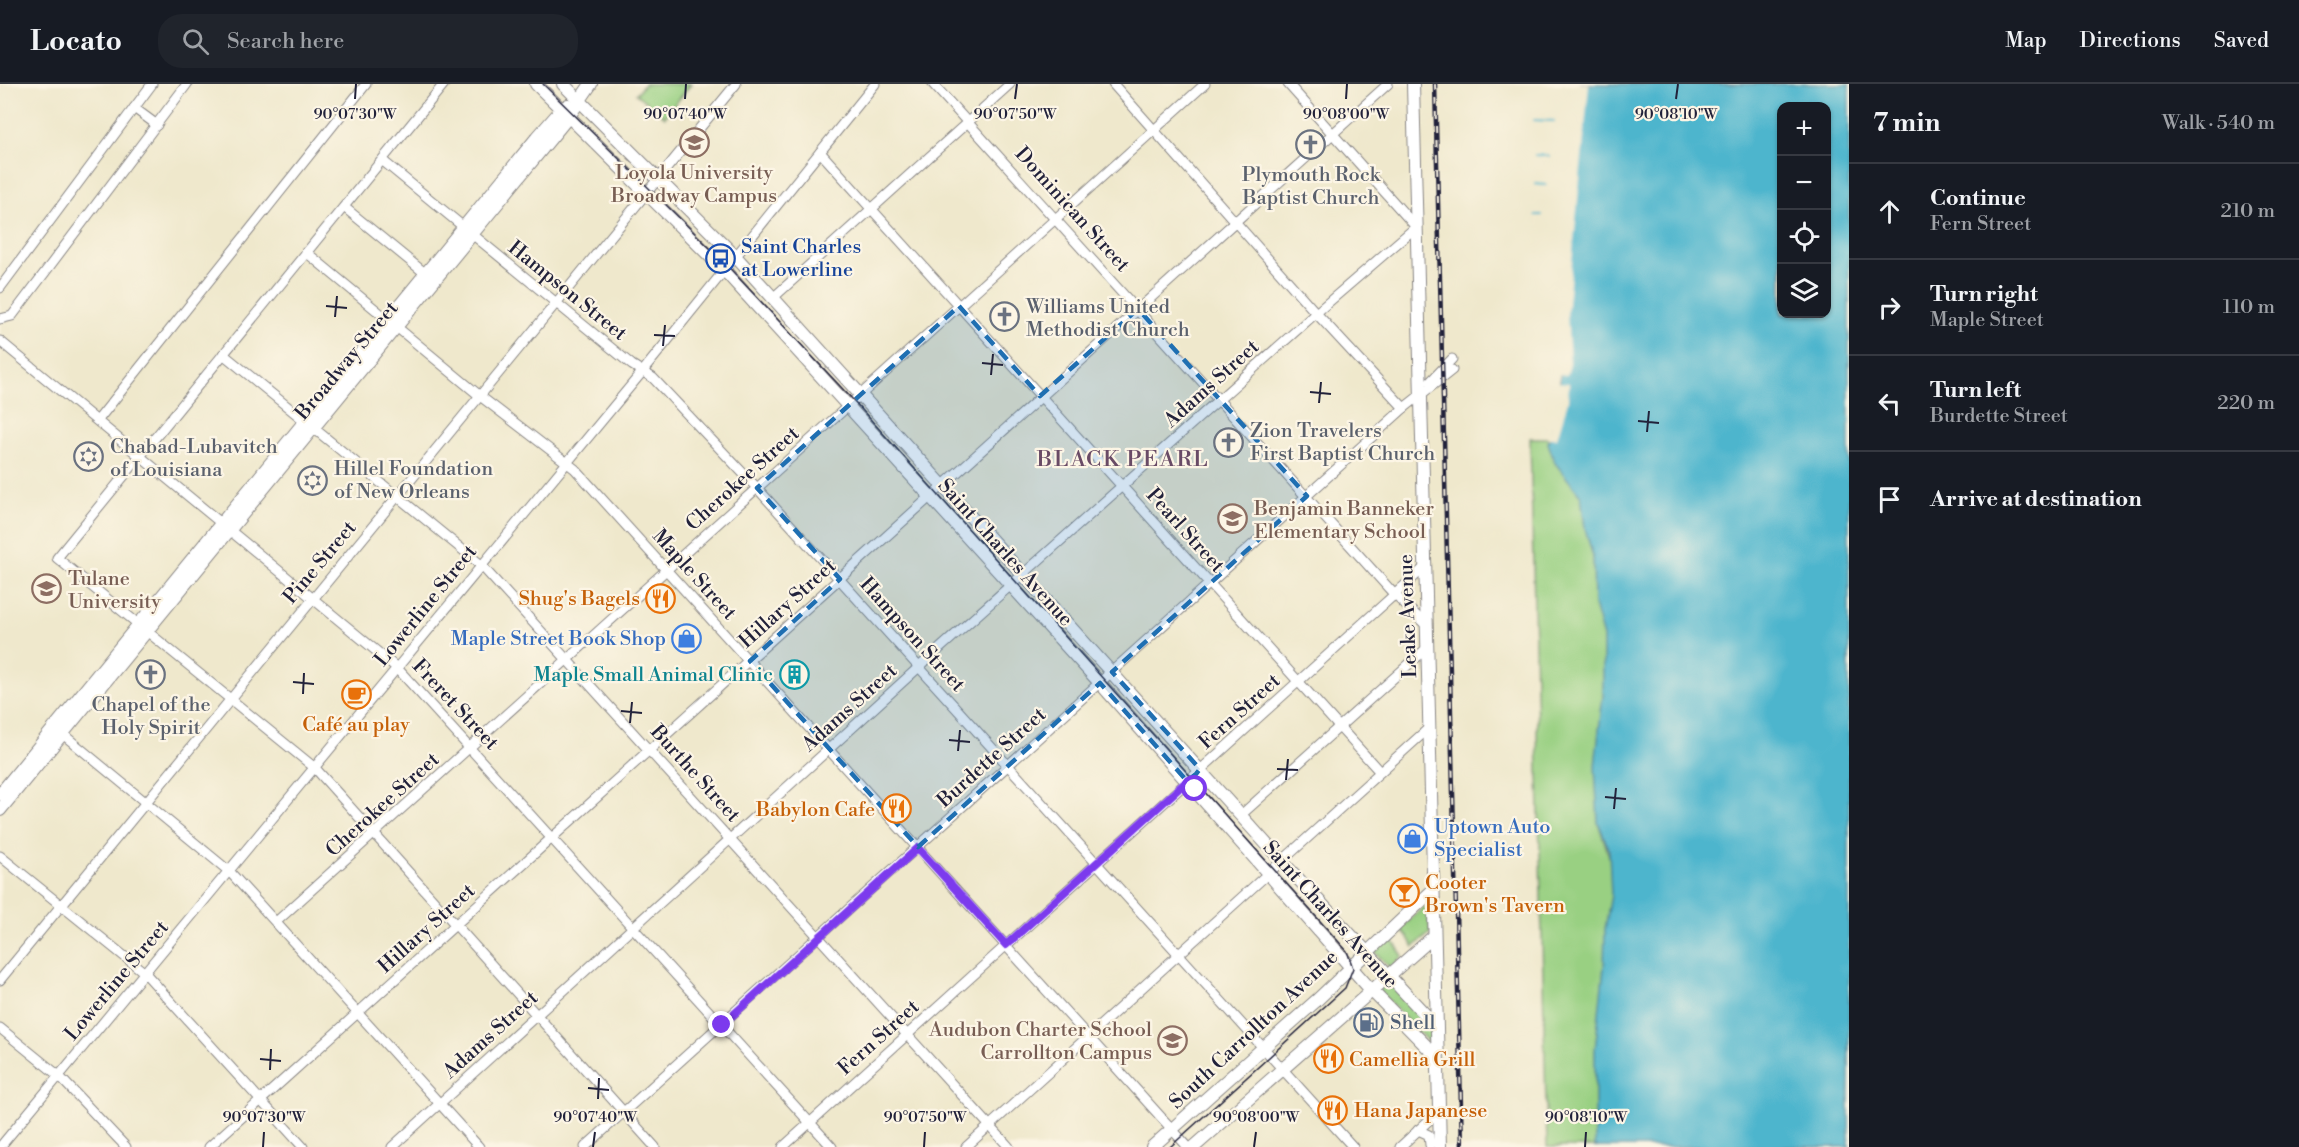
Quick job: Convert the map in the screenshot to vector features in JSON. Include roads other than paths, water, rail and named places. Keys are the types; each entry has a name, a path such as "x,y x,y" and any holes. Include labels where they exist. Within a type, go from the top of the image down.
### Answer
{"main road":[{"name":"Saint Charles Avenue","path":"536,84 725,271 1100,683 1371,990 1436,1056"},
{"name":"Saint Charles Avenue","path":"563,84 774,297 1282,861 1436,1026"},
{"name":"Broadway Street","path":"0,810 59,731 591,84"},
{"name":"Leake Avenue","path":"1413,84 1439,1111 1434,1144"},
{"name":"Broadway Street","path":"392,325 426,274 469,231"},
{"name":"Broadway Street","path":"0,794 59,731"},
{"name":"South Carrollton Avenue","path":"1152,1147 1317,1000 1366,951 1433,890"},
{"path":"1194,1147 1434,936"}],"street":[{"path":"0,288 152,84"},
{"path":"0,319 12,316 187,84"},
{"path":"98,420 366,84"},
{"path":"444,84 57,558 315,768 655,1147"},
{"name":"Pine Street","path":"0,980 480,396 644,192 736,84"},
{"name":"Lowerline Street","path":"0,1147 230,872 480,564 643,371 875,84"},
{"name":"Dominican Street","path":"933,84 969,121 1394,594 1427,626"},
{"path":"774,297 1010,84"},
{"path":"1113,84 1316,313 1404,408"},
{"name":"Cherokee Street","path":"276,922 1205,84"},
{"path":"1288,84 1416,227"},
{"name":"Hillary Street","path":"209,1147 1388,84"},
{"path":"134,108 157,124"},
{"name":"Pearl Street","path":"820,152 1380,772"},
{"name":"Hampson Street","path":"383,161 555,303 632,365 643,371 757,488 1353,1147"},
{"path":"344,207 426,274"},
{"name":"Adams Street","path":"392,1147 920,667 1316,313 1416,227"},
{"name":"Maple Street","path":"306,252 480,396 575,469 1188,1147"},
{"name":"Freret Street","path":"0,341 397,668 472,747 832,1147"},
{"name":"Burthe Street","path":"223,354 480,564 1010,1147"},
{"path":"1421,394 1437,372 1452,359"},
{"path":"1421,394 1452,370"},
{"name":"Burdette Street","path":"585,1147 1421,394"},
{"name":"Fern Street","path":"783,1147 1425,567"},
{"path":"1241,815 1427,648"},
{"path":"966,1147 1430,727"},
{"path":"59,731 230,872 479,1147"},
{"path":"0,856 145,973 303,1147"},
{"path":"0,1028 59,1076 126,1147"},
{"path":"1400,1147 1439,1111"},
{"path":"1418,1130 1430,1135 1434,1144"}],"water":[{"path":"1581,84 1849,84 1849,1147 1595,1147 1595,1050 1604,967 1605,929 1611,895 1609,850 1598,822 1595,766 1603,695 1603,637 1594,605 1593,557 1585,528 1581,496 1555,463 1548,443 1558,406"}],"waterway":[{"path":"1534,120 1554,121"},
{"path":"1535,155 1549,156"},
{"path":"1535,184 1546,185"},
{"path":"1536,215 1542,215"}],"tram line":[{"path":"543,84 720,258 854,401 1347,951 1353,968 1345,988 1170,1147"}],"railway":[{"path":"1435,84 1462,1147"}],"place":[{"name":"Loyola University Broadway Campus","path":"694,142"},
{"name":"Plymouth Rock Baptist Church","path":"1311,144"},
{"name":"Saint Charles at Lowerline","path":"720,258"},
{"name":"Williams United Methodist Church","path":"1005,317"},
{"name":"Zion Travelers First Baptist Church","path":"1229,442"},
{"name":"Chabad-Lubavitch of Louisiana","path":"89,457"},
{"name":"Hillel Foundation of New Orleans","path":"313,480"},
{"name":"Benjamin Banneker Elementary School","path":"1233,519"},
{"name":"Tulane University","path":"47,589"},
{"name":"Shug's Bagels","path":"661,598"},
{"name":"Maple Street Book Shop","path":"687,638"},
{"name":"Chapel of the Holy Spirit","path":"151,674"},
{"name":"Maple Small Animal Clinic","path":"794,674"},
{"name":"Café au play","path":"356,694"},
{"name":"Babylon Cafe","path":"896,809"},
{"name":"Uptown Auto Specialist","path":"1413,838"},
{"name":"Cooter Brown's Tavern","path":"1404,893"},
{"name":"Shell","path":"1369,1022"},
{"name":"Audubon Charter School Carrollton Campus","path":"1173,1040"},
{"name":"Camellia Grill","path":"1328,1059"},
{"name":"Hana Japanese","path":"1333,1110"}],"district":[{"name":"BLACK PEARL","path":"1123,458"}]}
